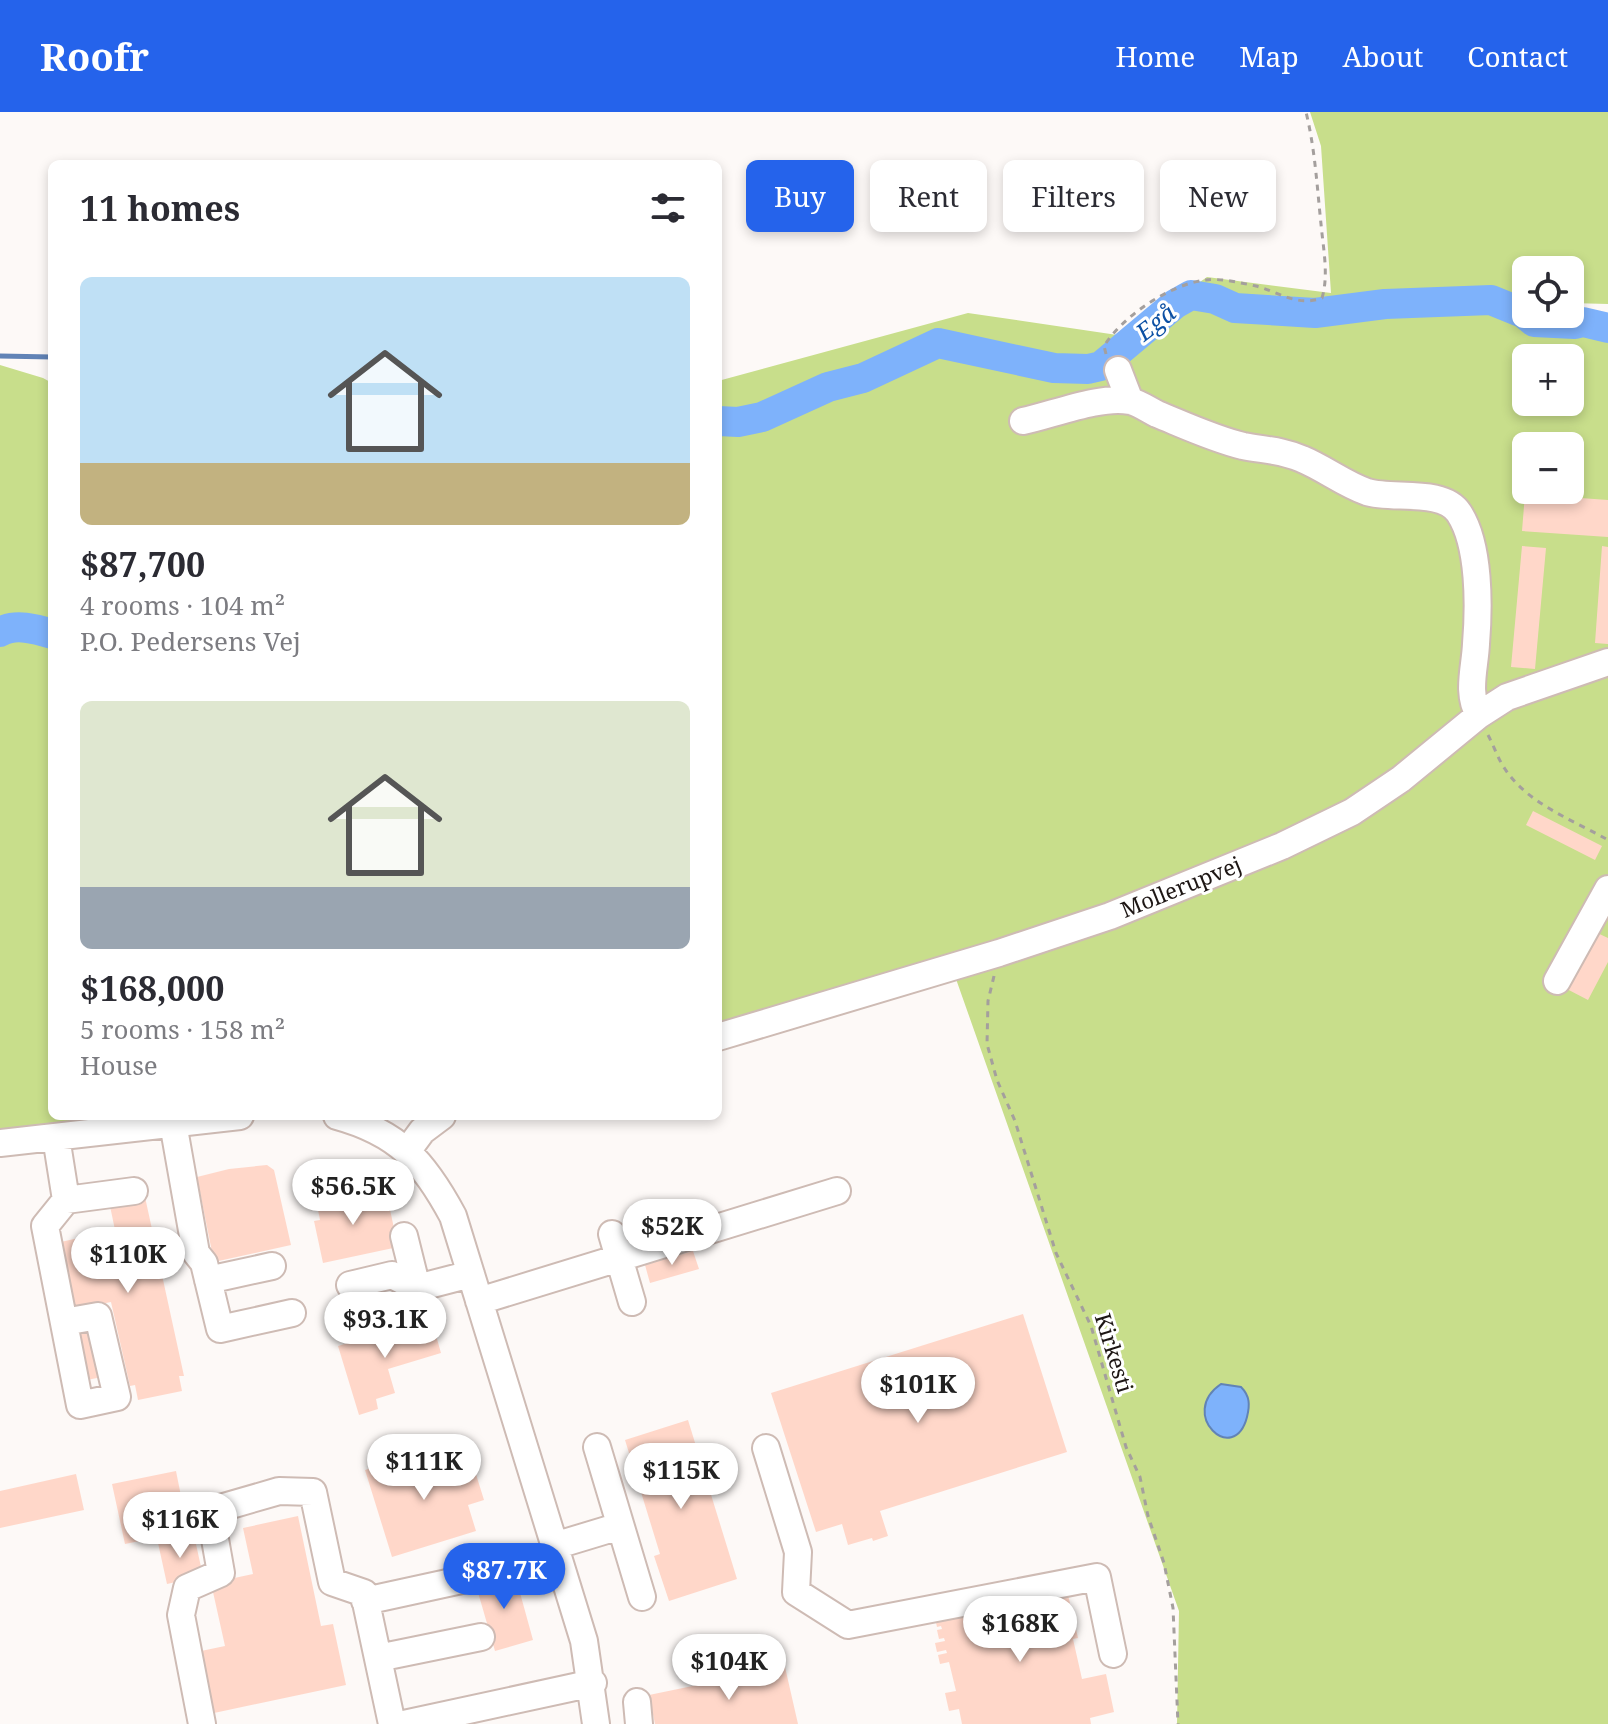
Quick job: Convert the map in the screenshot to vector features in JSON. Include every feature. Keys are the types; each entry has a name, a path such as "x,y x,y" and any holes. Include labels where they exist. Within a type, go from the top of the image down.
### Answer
{"street":[{"path":"1111,361 1130,401"},
{"path":"1023,421 1107,400 1130,401 1243,446 1261,447 1300,458 1365,491 1433,498 1447,503 1458,511 1467,533 1476,578 1472,699 1479,715"},
{"name":"Mollerupvej","path":"722,1036 999,953 1110,916 1282,846 1352,812 1401,779 1479,715 1507,697 1608,662"},
{"path":"1557,981 1608,889"},
{"path":"0,1143 202,1120"},
{"path":"348,1120 408,1150 433,1180 453,1216 584,1641 593,1683 596,1724"},
{"path":"408,1150 422,1131 437,1120"},
{"path":"173,1123 196,1253 204,1263 220,1329 292,1313"},
{"path":"56,1137 66,1200"},
{"path":"64,1322 45,1226 66,1200 134,1191"},
{"path":"479,1301 616,1246 837,1191"},
{"path":"404,1236 417,1288"},
{"path":"616,1246 632,1302"},
{"path":"208,1280 272,1266"},
{"path":"350,1285 392,1275 417,1288 471,1274"},
{"path":"597,1447 642,1597"},
{"path":"766,1448 798,1552 796,1592 848,1625 1097,1577 1113,1654"},
{"path":"202,1724 181,1615 187,1588 221,1573 210,1511 279,1491 313,1492 332,1582 364,1593 392,1724"},
{"path":"554,1546 620,1526"},
{"path":"365,1601 466,1579"},
{"path":"378,1658 481,1637"},
{"path":"404,1724 593,1683"}],"path":[{"path":"1111,361 1104,346 1117,326 1171,289 1209,279 1257,286 1296,301 1310,302 1322,298 1325,288 1322,239 1312,139 1306,112"},
{"path":"1479,715 1504,769 1520,787 1533,798 1608,840"},
{"name":"Kirkesti","path":"999,953 988,1001 987,1044 997,1080 1015,1121 1056,1253 1091,1326 1126,1447 1140,1477 1173,1608 1178,1724"}],"green space":[{"path":"1310,112 1608,112 1608,304 1584,303 1584,256 1512,256 1512,301 1494,301 1512,308 1512,328 1584,328 1584,322 1608,328 1608,1724 1177,1724 1179,1611 950,962 722,1031 722,380 968,313 1124,336 1207,277 1331,293 1321,146"},
{"path":"0,365 48,381 48,1120 93,1120 0,1131"}],"water":[{"path":"1221,1384 1241,1387 1248,1401 1247,1417 1240,1431 1231,1437 1221,1436 1206,1421 1205,1409 1209,1396"}],"building":[{"path":"1584,498 1608,500 1608,537 1522,531 1524,504 1584,504"},
{"path":"1522,546 1546,548 1535,669 1511,667"},
{"path":"1602,546 1608,547 1608,644 1595,643"},
{"path":"1533,811 1602,846 1595,860 1526,825"},
{"path":"1593,931 1608,938 1608,962 1588,1000 1563,987"},
{"path":"267,1165 274,1170 291,1245 214,1262 197,1177 229,1169"},
{"path":"366,1190 370,1209 389,1205 398,1247 323,1263 314,1221 320,1220 316,1200"},
{"path":"145,1197 184,1376 179,1376 182,1391 138,1400 135,1385 130,1386 111,1302 71,1310 56,1243 115,1230 110,1206"},
{"path":"680,1208 687,1230 640,1244 633,1222"},
{"path":"693,1251 699,1269 650,1283 645,1265"},
{"path":"1023,1314 1067,1452 880,1511 888,1536 873,1541 872,1538 848,1545 842,1524 816,1532 771,1393"},
{"path":"431,1318 441,1353 388,1369 395,1393 376,1399 378,1409 359,1415 338,1346"},
{"path":"91,1326 102,1377 82,1381 71,1330"},
{"path":"688,1420 737,1579 669,1601 654,1556 660,1554 625,1440"},
{"path":"470,1455 484,1500 468,1505 476,1531 392,1557 365,1470 409,1456 414,1472"},
{"path":"176,1471 188,1531 125,1544 112,1484"},
{"path":"76,1474 84,1510 0,1528 0,1491"},
{"path":"298,1516 321,1626 333,1624 346,1685 214,1713 201,1651 225,1646 211,1583 253,1574 243,1528"},
{"path":"194,1535 203,1576 167,1584 158,1543"},
{"path":"514,1571 533,1640 495,1651 475,1582"},
{"path":"1066,1586 1078,1638 1073,1639 1082,1679 1106,1674 1114,1712 1090,1718 1091,1724 962,1724 959,1709 949,1711 945,1693 956,1691 949,1662 940,1664 938,1655 947,1653 946,1650 937,1652 935,1643 945,1641 944,1638 939,1639 937,1630 942,1629 941,1626 937,1627 935,1618"},
{"path":"785,1667 798,1724 655,1724 649,1695"}],"waterway":[{"name":"Egå","path":"722,421 738,422 762,417 828,387 863,378 938,343 1054,368 1088,369 1101,366 1175,304 1191,295 1215,299 1235,308 1315,313 1385,304 1491,300 1523,313 1534,322 1583,322 1608,328"},
{"path":"0,356 48,357"},
{"name":"Egå","path":"0,632 19,627 48,633"}]}
